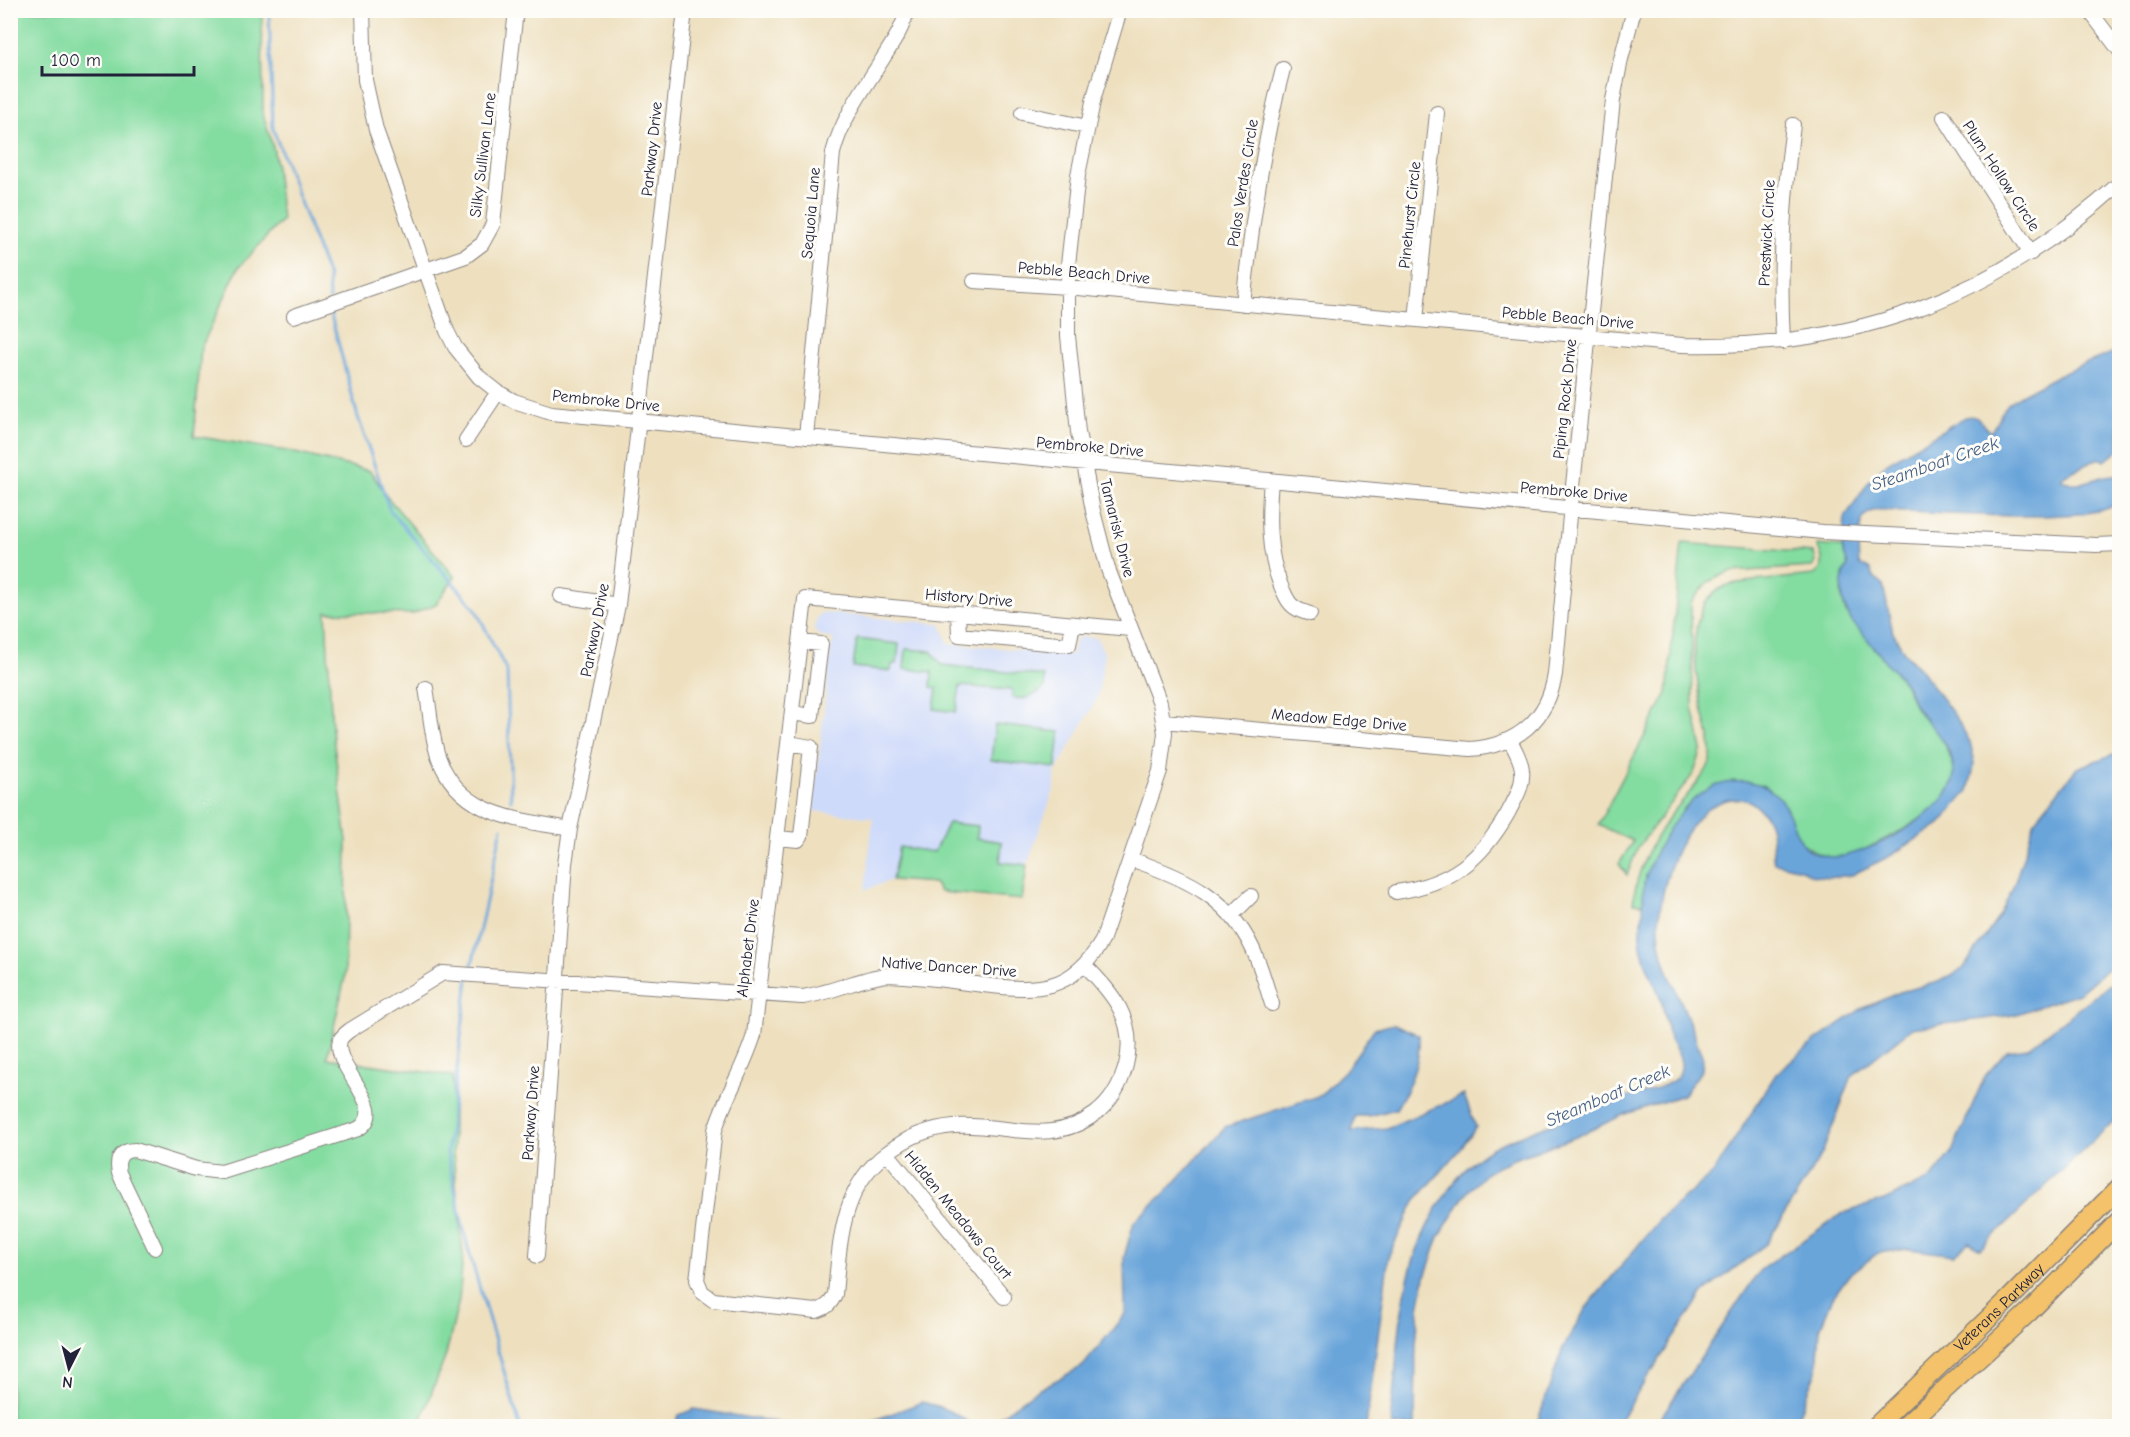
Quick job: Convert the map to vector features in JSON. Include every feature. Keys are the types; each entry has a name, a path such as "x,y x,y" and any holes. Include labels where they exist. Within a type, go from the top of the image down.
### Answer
{"main road":[{"name":"Veterans Parkway","path":"1876,1426 2010,1298 2120,1187"},
{"name":"Veterans Parkway","path":"1905,1426 2030,1312 2120,1220"}],"street":[{"name":"Pembroke Drive","path":"363,10 365,72 369,105 447,331 455,347 479,377 498,392 514,401 551,413 1823,532 2096,545 2120,544"},
{"name":"Silky Sullivan Lane","path":"294,316 425,270 474,250 488,235 493,224 516,10"},
{"name":"Parkway Drive","path":"537,1256 565,864 570,829 618,605 685,10"},
{"name":"Sequoia Lane","path":"806,437 833,153 846,117 900,31 907,10"},
{"name":"Tamarisk Drive","path":"1085,965 1102,941 1160,771 1164,752 1164,721 1155,690 1108,569 1083,463 1072,385 1067,287 1072,219 1087,126 1120,10"},
{"name":"Piping Rock Drive","path":"1510,740 1533,722 1542,711 1553,684 1613,100 1634,10"},
{"path":"2089,10 2120,51"},
{"name":"Palos Verdes Circle","path":"1243,304 1262,155 1282,69"},
{"path":"1022,113 1087,126"},
{"name":"Pinehurst Circle","path":"1416,320 1437,113"},
{"name":"Plum Hollow Circle","path":"1944,117 2031,253"},
{"name":"Prestwick Circle","path":"1783,342 1780,266 1782,218 1793,125"},
{"name":"Pebble Beach Drive","path":"974,281 1067,287 1683,345 1720,346 1783,342 1858,328 1905,314 1965,290 2031,253 2079,219 2120,183"},
{"path":"466,440 498,392"},
{"path":"1271,480 1269,534 1277,577 1293,606 1310,614"},
{"name":"Pembroke Drive","path":"2096,545 2120,554"},
{"path":"561,596 618,605"},
{"name":"History Drive","path":"805,599 1130,629"},
{"name":"Alphabet Drive","path":"805,599 754,1035 715,1130 698,1280 699,1296 713,1300 816,1311 828,1306 835,1294 841,1234 846,1210 862,1179 887,1153"},
{"path":"958,613 959,635 1069,645 1073,624"},
{"path":"792,713 812,716 821,644 800,642"},
{"path":"426,688 438,755 444,770 462,793 473,803 501,816 570,829"},
{"name":"Meadow Edge Drive","path":"1164,721 1470,749 1484,748 1510,740"},
{"path":"1396,892 1430,885 1448,877 1476,857 1487,845 1519,793 1522,782 1520,760 1510,740"},
{"path":"778,838 798,840 801,836 811,747 789,743"},
{"path":"1130,859 1179,877 1198,886 1213,897 1245,934 1258,960 1272,1004"},
{"path":"1231,916 1251,896"},
{"path":"887,1153 911,1138 935,1129 969,1126 1048,1133 1074,1127 1099,1111 1110,1100 1124,1075 1128,1059 1128,1037 1124,1015 1117,1001 1085,965"},
{"name":"Native Dancer Drive","path":"155,1248 119,1173 118,1160 121,1155 135,1150 196,1169 222,1172 358,1129 367,1121 368,1107 342,1058 339,1048 341,1039 350,1030 444,973 802,997 886,975 1032,989 1061,981 1085,965"},
{"name":"Hidden Meadows Court","path":"887,1153 1004,1297"}],"shaded area":[{"path":"820,614 941,624 948,643 1072,655 1075,641 1079,637 1097,638 1105,655 1097,699 1055,773 1055,787 1027,865 1022,900 940,892 934,883 892,880 865,890 873,818 813,811 831,647 834,639 820,636 814,630"}],"green space":[{"path":"10,11 262,11 263,114 274,151 282,220 238,268 201,348 194,436 287,451 370,471 389,499 455,577 436,604 413,614 326,612 332,730 347,841 345,977 327,1058 453,1076 453,1152 463,1255 459,1300 446,1355 419,1426 11,1426"},
{"path":"1682,543 1814,553 1816,562 1812,567 1729,572 1708,582 1691,602 1693,707 1702,749 1694,773 1638,847 1627,875 1619,864 1633,841 1598,825 1667,693"},
{"path":"1817,545 1842,547 1848,566 1843,575 1841,594 1845,611 1904,683 1916,709 1940,735 1955,769 1954,784 1928,814 1906,828 1860,852 1830,857 1819,854 1801,842 1772,792 1762,785 1734,781 1715,786 1684,808 1650,865 1644,882 1643,904 1633,903 1641,868 1651,846 1670,816 1693,789 1710,761 1710,741 1699,692 1695,657 1698,621 1704,606 1713,594 1731,584 1814,575 1822,565"},
{"path":"857,639 899,644 897,664 892,664 891,671 853,667"},
{"path":"906,649 931,651 942,665 1044,676 1045,687 1034,695 1021,699 1012,697 1012,690 960,686 956,712 934,709 937,688 931,687 932,672 904,669"},
{"path":"995,725 1060,732 1056,768 991,760"},
{"path":"948,823 978,826 977,838 1002,842 1000,862 1027,865 1022,900 940,892 934,883 892,880 899,847 934,852"}],"water":[{"name":"Steamboat Creek","path":"2119,350 2119,450 2105,461 2100,458 2095,460 2063,476 2062,480 2077,483 2104,476 2119,475 2120,492 2117,502 2105,509 2052,516 1875,510 1863,519 1859,538 1859,564 1871,570 1872,576 1883,585 1893,633 1904,652 1921,670 1957,719 1970,742 1975,763 1968,791 1940,824 1892,855 1852,875 1827,878 1774,863 1770,826 1763,813 1747,800 1723,801 1706,811 1691,826 1670,867 1660,911 1659,929 1668,971 1703,1058 1702,1070 1683,1095 1623,1115 1576,1137 1511,1160 1486,1173 1464,1196 1439,1237 1425,1277 1416,1344 1415,1426 1393,1426 1391,1414 1404,1296 1420,1242 1433,1215 1451,1187 1467,1168 1493,1147 1597,1107 1657,1088 1673,1080 1681,1070 1680,1059 1668,1033 1662,1003 1645,960 1640,935 1644,887 1648,869 1664,837 1678,816 1693,800 1714,787 1726,783 1750,782 1772,791 1781,800 1798,836 1809,850 1818,855 1830,857 1863,850 1905,830 1940,802 1950,787 1954,773 1947,747 1917,708 1904,682 1852,622 1845,608 1842,580 1848,566 1842,547 1845,517 1868,483 1884,465 1965,417 1977,418 1991,432 2006,405 2021,395 2064,372"},
{"path":"2119,752 2119,959 2079,993 2014,1015 1912,1028 1852,1076 1822,1154 1766,1244 1703,1293 1616,1426 1536,1426 1562,1350 1586,1308 1660,1219 1714,1172 1776,1074 1815,1041 1861,1009 1900,992 1938,982 1963,969 2000,915 2014,885 2035,820 2077,768"},
{"path":"2119,977 2119,1116 1980,1249 1969,1242 1954,1255 1908,1249 1878,1253 1849,1275 1833,1297 1820,1329 1817,1371 1794,1426 1655,1426 1760,1270 1841,1214 1884,1200 1931,1179 1951,1154 1985,1076 2007,1051 2028,1048"},
{"path":"1394,1024 1419,1035 1418,1054 1410,1083 1396,1109 1369,1116 1355,1116 1352,1131 1387,1128 1464,1095 1476,1127 1460,1150 1415,1201 1389,1255 1366,1426 987,1426 1034,1392 1083,1366 1125,1314 1124,1257 1134,1222 1170,1188 1225,1127 1321,1095 1348,1067 1374,1029"},
{"path":"922,1402 949,1411 974,1426 842,1426 862,1425"},
{"path":"694,1409 801,1426 674,1426 679,1415"}],"waterway":[{"path":"269,10 273,129 328,277 329,299"},
{"path":"329,308 357,414 390,511 475,608 507,672 511,800"},
{"path":"471,970 502,828"},
{"path":"468,979 447,1153 467,1245 520,1426"}]}
